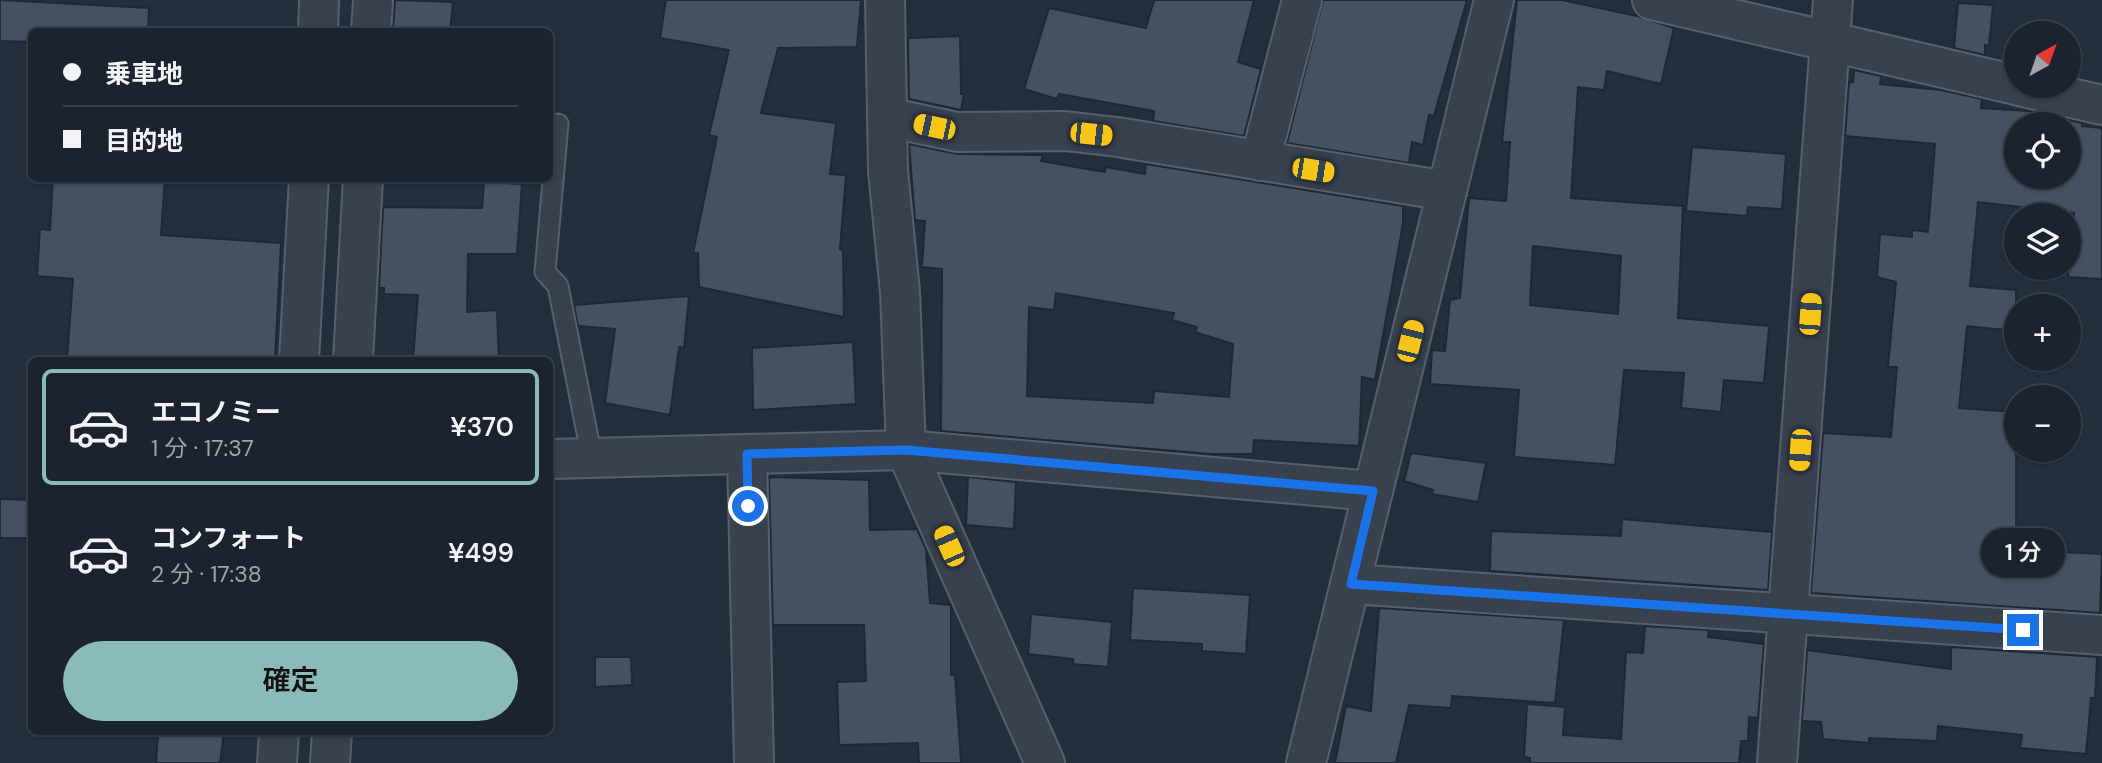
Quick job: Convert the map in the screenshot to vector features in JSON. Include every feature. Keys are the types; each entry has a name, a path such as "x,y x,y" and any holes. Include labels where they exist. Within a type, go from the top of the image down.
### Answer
{"street":[{"path":"317,28 319,0"},
{"path":"371,28 373,0"},
{"path":"885,0 888,171 900,292 906,450 1045,763"},
{"path":"1260,161 1302,0"},
{"path":"1306,763 1494,0"},
{"path":"1652,0 2004,82"},
{"path":"1777,763 1833,0"},
{"path":"2073,98 2102,105"},
{"path":"887,117 957,132 1065,131 1117,136 1447,191"},
{"path":"299,357 309,182"},
{"path":"352,357 363,182"},
{"path":"553,459 906,450 1373,491"},
{"path":"747,454 754,763"},
{"path":"1351,584 2102,635"},
{"path":"277,763 279,735"},
{"path":"330,763 332,735"}],"lane":[{"path":"553,181 558,124"},
{"path":"553,182 545,272 558,286 592,458"}],"building":[{"path":"0,0 149,8 148,28 28,28 28,42 0,41"},
{"path":"395,0 453,2 450,28 393,28"},
{"path":"666,0 861,0 857,47 778,48 761,113 836,123 830,174 846,175 840,249 843,250 844,317 699,287 698,253 693,253 717,137 709,135 729,50 660,38"},
{"path":"1154,0 1254,0 1238,62 1261,69 1244,136 1153,121 1154,111 1059,94 1057,99 1024,89 1049,8 1146,28"},
{"path":"1323,0 1467,0 1434,116 1429,115 1423,145 1412,142 1409,163 1287,143"},
{"path":"1517,0 1562,0 1637,16 1674,28 1661,84 1607,71 1604,90 1578,87 1571,198 1683,206 1678,318 1769,326 1764,383 1724,380 1721,412 1681,408 1684,373 1624,370 1615,465 1514,457 1519,390 1430,384 1432,350 1445,351 1450,300 1460,298 1469,198 1506,201 1510,142 1502,142","holes":["1533,246 1621,256 1618,314 1530,305"]},
{"path":"1958,3 1993,5 1989,46 1985,45 1985,55 1954,48"},
{"path":"960,36 961,94 964,94 961,110 909,99 908,38"},
{"path":"1854,70 1881,76 1880,84 1941,90 1982,99 1981,108 2033,112 2004,112 2004,189 2081,189 2081,123 2082,126 2102,128 2102,279 2081,278 2081,203 2004,205 1978,202 1970,286 2016,290 2016,294 2004,294 2004,330 1967,326 1959,408 2004,411 2004,462 2016,462 2016,550 2102,554 2100,613 1811,593 1823,433 1891,437 1897,367 1888,367 1896,282 1877,277 1880,234 1912,237 1912,230 1928,232 1935,144 1845,136 1849,82 1853,82"},
{"path":"909,144 957,154 1043,155 1041,161 1105,172 1106,167 1145,174 1146,164 1403,206 1403,224 1375,380 1362,377 1359,446 1254,440 1253,454 1211,454 941,431 942,269 922,267 925,221 915,220","holes":["1056,293 1174,313 1172,320 1197,327 1195,332 1233,344 1229,397 1154,391 1153,403 1027,396 1029,307 1054,310"]},
{"path":"1692,147 1786,154 1782,209 1748,207 1747,216 1686,211"},
{"path":"53,182 165,182 161,235 281,243 275,357 67,357 73,279 37,276 40,229 50,230"},
{"path":"484,182 522,184 517,254 468,254 467,312 497,310 499,357 413,357 418,295 384,294 384,288 379,288 383,207 482,208"},
{"path":"689,296 684,348 679,347 670,415 605,403 615,329 578,326 574,305"},
{"path":"853,342 856,404 753,410 752,348"},
{"path":"1411,453 1486,463 1478,502 1432,494 1433,490 1404,481"},
{"path":"769,477 869,480 870,530 917,529 926,549 930,603 951,605 951,675 955,675 961,763 919,763 918,743 839,745 837,682 866,681 864,625 773,625"},
{"path":"968,477 1016,482 1014,529 966,525"},
{"path":"0,499 28,500 28,538 0,538"},
{"path":"1622,519 1772,532 1768,590 1490,571 1491,531 1621,536"},
{"path":"1133,588 1250,595 1246,654 1202,651 1202,644 1130,640"},
{"path":"1379,608 1564,620 1555,703 1452,696 1451,708 1409,705 1396,763 1335,763 1346,706 1371,711"},
{"path":"1031,614 1112,622 1108,667 1073,664 1073,659 1028,654"},
{"path":"1645,626 1709,630 1708,637 1764,644 1758,718 1749,717 1748,741 1741,741 1739,763 1530,763 1530,758 1524,757 1527,704 1565,707 1563,735 1621,739 1626,652 1643,653"},
{"path":"1951,647 2097,657 2095,698 2091,698 2086,754 2020,748 2022,735 1938,726 1937,741 1869,738 1869,743 1823,739 1821,722 1802,721 1807,650 1951,669"},
{"path":"595,657 631,657 632,685 595,687"},
{"path":"158,735 224,735 220,763 156,763"}],"route":[{"path":"748,506 747,454 906,450 1373,491 1351,584 2023,630"}]}
